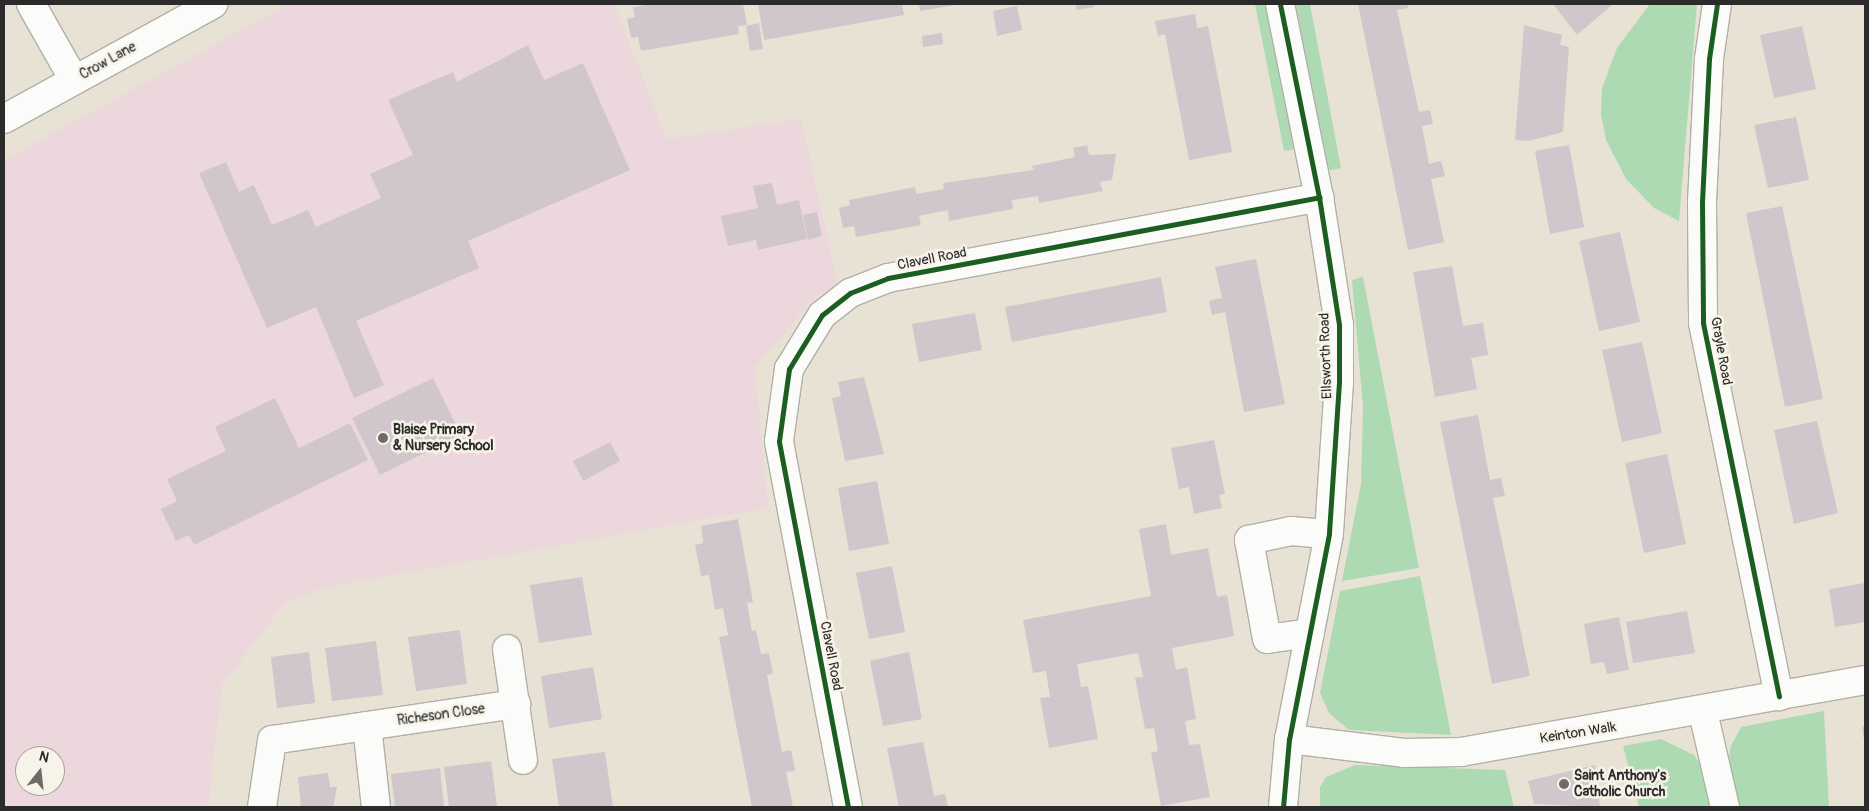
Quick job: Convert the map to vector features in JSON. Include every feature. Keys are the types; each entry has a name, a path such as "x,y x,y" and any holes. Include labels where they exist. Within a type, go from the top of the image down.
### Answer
{"street":[{"path":"31,4 74,80"},
{"name":"Crow Lane","path":"4,119 213,4"},
{"name":"Ellsworth Road","path":"1280,4 1320,197 1339,325 1337,460 1329,534 1289,740 1283,807"},
{"name":"Grayle Road","path":"1717,4 1709,59 1702,202 1702,322 1779,696"},
{"name":"Clavell Road","path":"848,807 779,441 789,369 822,315 850,294 888,278 1320,197"},
{"path":"1310,632 1267,639 1249,540 1291,531 1329,534"},
{"path":"507,649 523,760"},
{"name":"Keinton Walk","path":"1289,740 1404,753 1462,752 1703,712 1865,680"},
{"name":"Richeson Close","path":"267,807 272,740 516,704"},
{"path":"1703,712 1725,807"},
{"path":"367,726 376,807"}],"shaded area":[{"name":"Blaise Primary & Nursery School","path":"289,4 614,4 667,139 801,119 838,285 814,298 755,368 768,508 322,588 283,605 222,685 208,807 4,807 4,160"}],"green space":[{"path":"1255,4 1268,4 1296,149 1284,151"},
{"path":"1296,4 1310,4 1341,168 1327,171"},
{"path":"1650,4 1697,4 1679,221 1654,208 1626,179 1606,140 1601,114 1602,88 1617,48"},
{"path":"1363,277 1419,568 1342,581 1361,484 1363,406 1352,280"},
{"path":"1420,576 1451,735 1349,730 1329,713 1320,693 1340,591"},
{"path":"1824,711 1829,807 1737,807 1729,771 1730,748 1741,727"},
{"path":"1661,739 1694,755 1707,774 1714,807 1639,807 1623,746"},
{"path":"1355,765 1505,770 1514,807 1320,807 1320,787 1326,777"}],"building":[{"path":"653,4 743,4 747,25 738,26 739,34 641,51 638,37 631,38 627,19 635,17 633,7"},
{"path":"758,4 902,4 904,15 764,40"},
{"path":"919,4 956,4 956,5 920,11"},
{"path":"1076,4 1094,4 1094,7 1077,10"},
{"path":"1358,4 1407,4 1408,8 1397,10 1419,112 1430,110 1433,124 1422,126 1429,164 1441,161 1445,176 1431,179 1444,242 1408,250"},
{"path":"1553,4 1613,4 1577,35"},
{"path":"1017,6 1022,30 997,36 993,11"},
{"path":"1195,14 1197,28 1208,26 1232,152 1189,160 1165,34 1158,36 1155,21"},
{"path":"759,23 763,49 750,51 746,26"},
{"path":"1524,25 1562,35 1560,45 1569,47 1563,132 1529,141 1515,140"},
{"path":"1802,26 1816,89 1774,98 1760,35"},
{"path":"942,33 943,44 923,47 922,36"},
{"path":"528,45 544,80 583,63 630,170 468,241 479,268 356,321 384,385 354,398 316,307 267,328 199,173 226,162 239,192 254,185 272,225 308,210 316,227 381,198 370,174 413,155 388,100 453,72 457,82"},
{"path":"1796,117 1809,180 1768,188 1754,125"},
{"path":"1087,145 1089,155 1116,154 1112,180 1100,182 1103,191 1039,203 1038,196 1012,200 1013,209 949,221 948,210 919,216 921,225 856,237 854,226 843,228 839,208 850,205 849,200 915,187 916,194 944,189 943,183 1034,170 1032,166 1075,157 1073,148"},
{"path":"1569,145 1584,227 1550,234 1535,151"},
{"path":"772,183 777,205 799,200 807,239 758,250 756,240 728,246 721,216 758,208 753,186"},
{"path":"1782,206 1823,399 1785,407 1746,213"},
{"path":"817,212 822,236 808,240 803,215"},
{"path":"1620,232 1640,322 1599,331 1579,241"},
{"path":"1256,259 1285,404 1244,412 1225,312 1212,315 1209,301 1222,298 1215,267"},
{"path":"1452,266 1463,326 1483,323 1488,355 1471,358 1477,389 1435,397 1413,272"},
{"path":"1161,277 1167,312 1012,342 1005,307"},
{"path":"975,313 982,350 919,362 912,324"},
{"path":"1642,342 1662,433 1622,442 1602,350"},
{"path":"864,377 884,454 845,461 832,398 841,396 838,382"},
{"path":"433,378 461,435 380,475 352,418"},
{"path":"275,398 299,448 350,423 368,460 194,545 189,535 176,541 161,509 177,501 167,479 226,451 215,427"},
{"path":"1478,415 1490,480 1501,478 1505,496 1493,498 1530,676 1492,684 1440,422"},
{"path":"1817,421 1838,513 1794,524 1774,430"},
{"path":"1214,440 1225,494 1219,495 1222,508 1194,514 1189,487 1179,489 1171,448"},
{"path":"610,442 620,461 583,481 573,461"},
{"path":"1667,454 1686,544 1644,553 1625,463"},
{"path":"877,481 889,544 849,551 838,488"},
{"path":"738,519 753,602 747,603 752,631 756,630 761,654 769,653 773,674 767,675 782,752 791,750 793,760 795,771 786,772 793,807 752,807 719,637 728,635 723,608 715,610 709,575 701,576 695,545 703,543 701,526"},
{"path":"1166,524 1171,555 1208,548 1217,597 1227,595 1234,636 1172,648 1176,670 1187,667 1196,719 1185,721 1189,745 1200,744 1210,797 1161,806 1151,753 1158,751 1154,728 1145,729 1135,678 1143,677 1138,653 1077,664 1081,687 1088,686 1098,739 1049,748 1040,698 1050,697 1046,671 1033,673 1023,620 1151,596 1139,529"},
{"path":"892,566 905,632 869,639 856,573"},
{"path":"582,577 592,635 539,643 530,585"},
{"path":"1865,583 1865,622 1835,627 1829,589"},
{"path":"1687,611 1695,653 1633,663 1626,622"},
{"path":"1619,617 1629,670 1607,674 1604,662 1591,664 1584,624"},
{"path":"460,630 467,684 416,691 408,637"},
{"path":"376,641 383,695 332,701 325,648"},
{"path":"309,652 315,703 277,708 271,657"},
{"path":"909,652 922,719 883,726 870,661"},
{"path":"593,667 602,719 549,728 541,676"},
{"path":"1865,726 1865,740 1864,740 1862,727"},
{"path":"923,742 934,796 945,794 948,807 899,807 887,748"},
{"path":"605,752 613,807 559,807 552,759"},
{"path":"491,761 497,806 449,807 444,767"},
{"name":"Saint Anthony's Catholic Church","path":"1595,765 1600,807 1534,804 1528,781"},
{"path":"440,768 444,807 395,807 391,774"},
{"path":"328,773 330,787 337,787 333,807 301,807 298,777"}],"cycle path":[{"path":"1280,4 1319,197 1339,325 1339,382 1329,534 1289,739 1283,807"},
{"path":"1717,4 1709,59 1702,202 1703,323 1779,696"},
{"path":"848,807 779,441 789,369 822,315 850,293 888,278 1319,197"}],"place":[{"name":"Blaise Primary & Nursery School","path":"383,438"},
{"name":"Saint Anthony's Catholic Church","path":"1564,784"}]}
